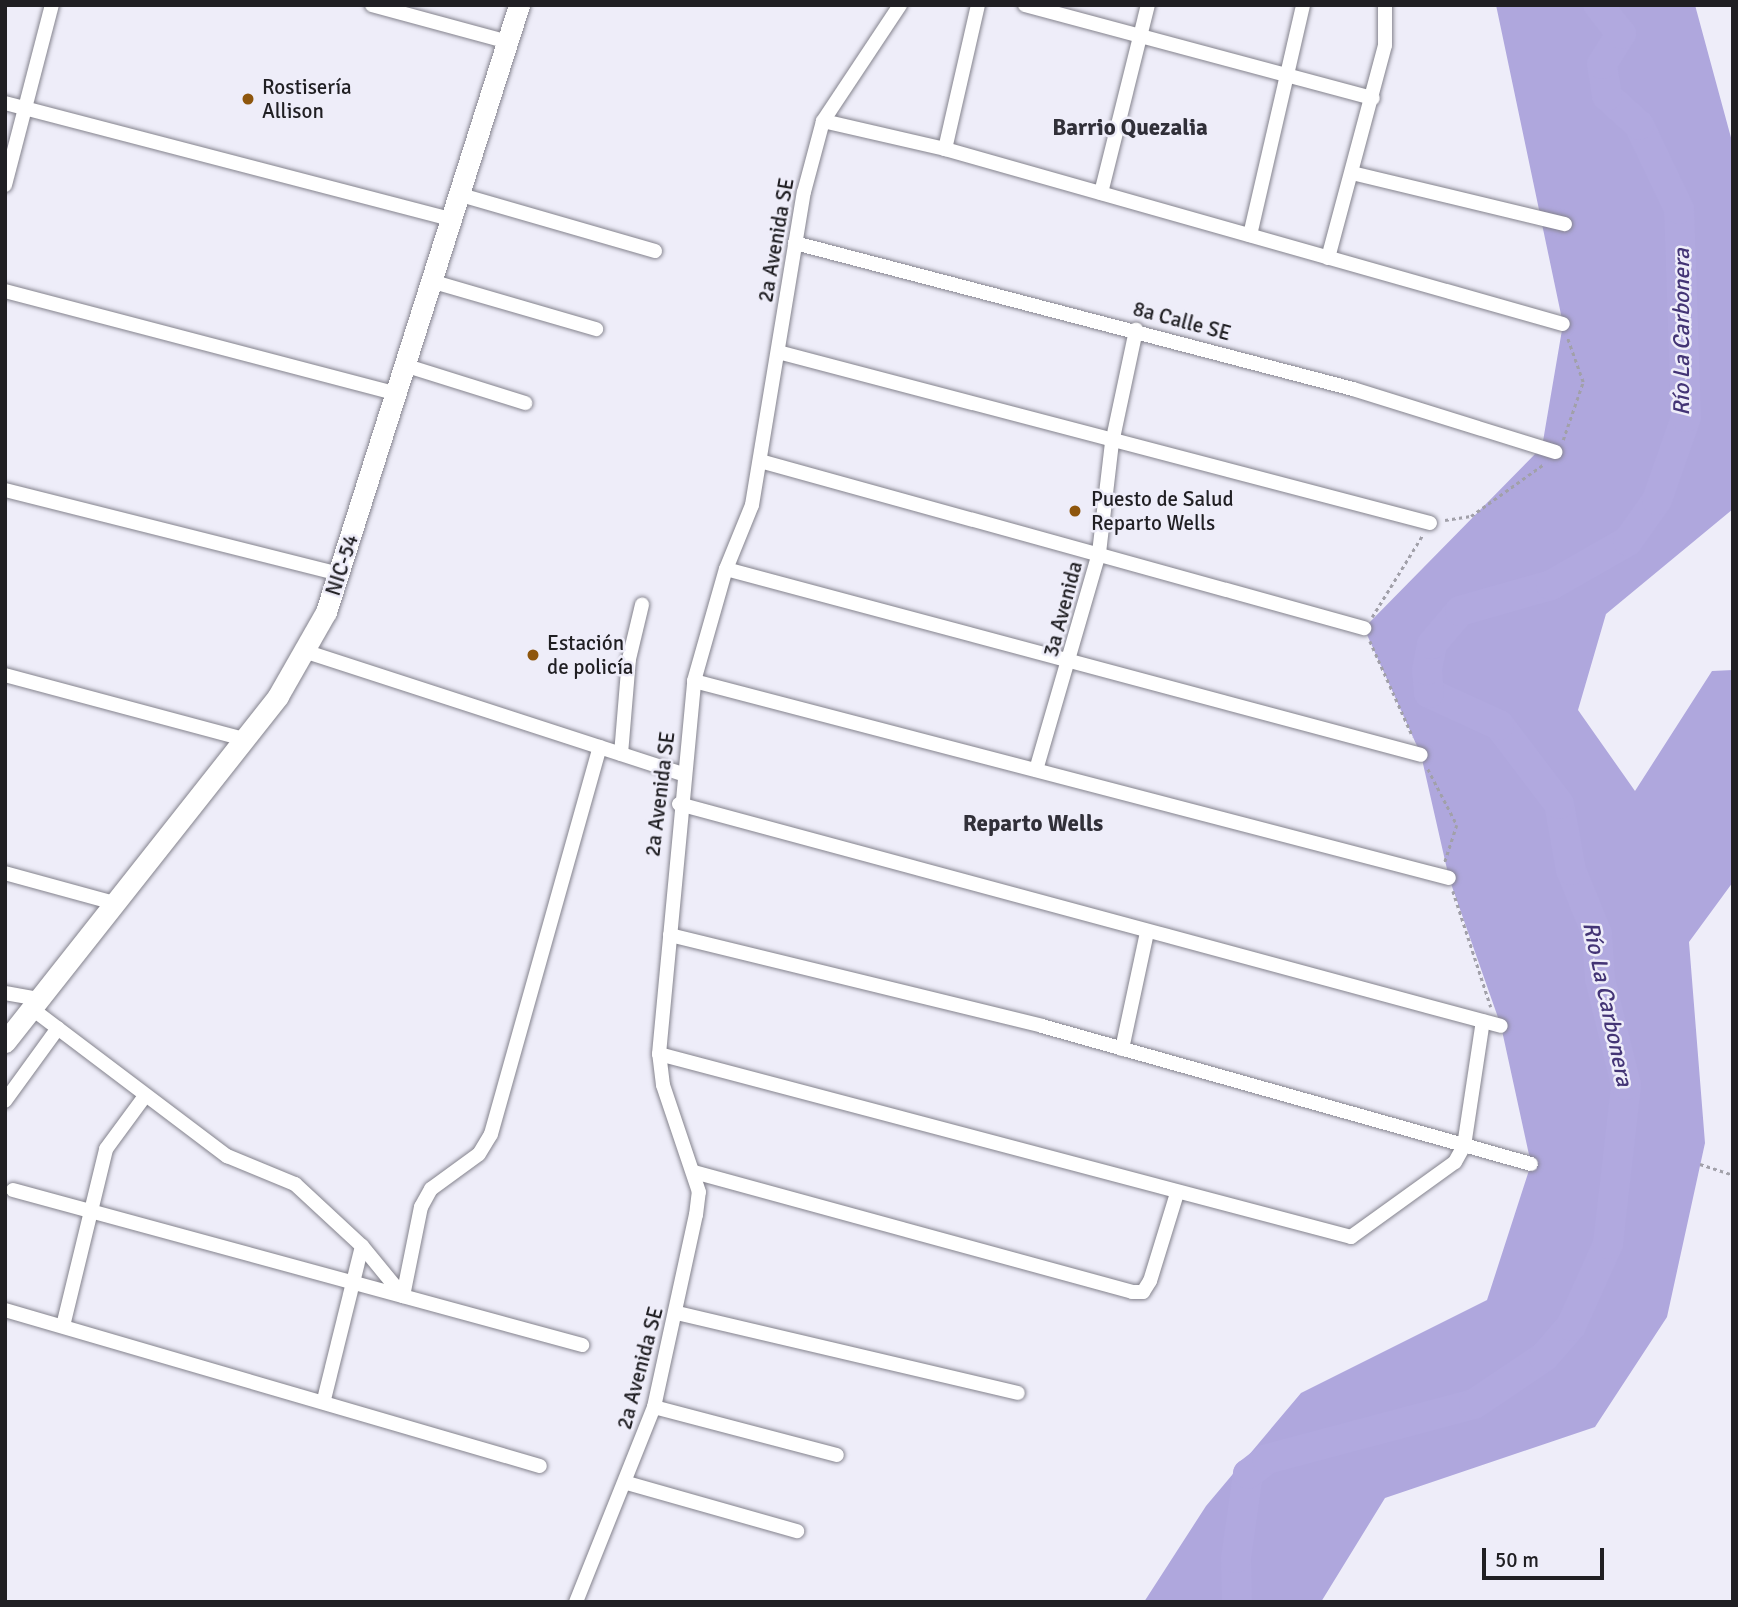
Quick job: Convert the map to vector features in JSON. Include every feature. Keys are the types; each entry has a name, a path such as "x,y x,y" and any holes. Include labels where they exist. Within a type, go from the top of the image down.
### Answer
{"main road":[{"name":"NIC-54","path":"5,1042 244,739 304,651 339,574 434,282 519,5"}],"street":[{"path":"5,185 52,5"},
{"path":"372,5 508,42"},
{"name":"2a Avenida SE","path":"576,1602 627,1483 654,1407 677,1313 696,1215 694,1172 663,1085 659,1054 679,804 694,681 726,569 752,505 795,243 823,121 900,5"},
{"path":"945,149 978,5"},
{"path":"1025,5 1373,98"},
{"path":"1101,193 1148,5"},
{"path":"1250,236 1303,5"},
{"path":"1328,258 1373,98 1388,28 1385,5"},
{"path":"5,103 453,220"},
{"path":"823,121 945,149 1563,324"},
{"path":"1352,173 1565,224"},
{"path":"461,195 655,251"},
{"name":"8a Calle SE","path":"795,243 1136,330 1555,452"},
{"path":"434,282 596,329"},
{"path":"5,291 398,394"},
{"name":"3a Avenida","path":"1036,769 1072,660 1099,553 1112,443 1136,330"},
{"path":"778,352 1112,443 1430,523"},
{"path":"407,366 525,403"},
{"path":"760,461 1364,628"},
{"path":"5,490 339,574"},
{"path":"726,569 1421,755"},
{"path":"621,754 629,659 642,605"},
{"path":"304,651 683,774"},
{"path":"5,675 244,739"},
{"path":"694,681 1449,878"},
{"path":"402,1296 421,1207 431,1189 479,1154 491,1134 600,747"},
{"path":"679,804 1501,1026"},
{"path":"5,873 114,903"},
{"path":"1122,1049 1147,932"},
{"path":"670,935 1122,1049 1531,1164"},
{"path":"5,993 35,1003 58,1028 228,1156 295,1184 362,1247 402,1296"},
{"path":"659,1054 1351,1237 1443,1175 1464,1146 1483,1021"},
{"path":"5,1101 58,1028"},
{"path":"63,1326 88,1207 106,1149 145,1096"},
{"path":"694,1172 1132,1292 1143,1292 1150,1281 1177,1193"},
{"path":"13,1190 88,1207 355,1284 582,1345"},
{"path":"324,1400 355,1284 362,1247"},
{"path":"5,1310 324,1400 540,1466"},
{"path":"677,1313 1018,1394"},
{"path":"654,1407 837,1455"},
{"path":"627,1483 797,1531"}],"path":[{"path":"1421,755 1364,628 1430,523 1471,516 1555,452 1568,433 1583,382 1563,324"},
{"path":"1700,1164 1733,1175"}],"shaded area":[{"path":"1496,5 1695,5 1733,145 1733,509 1606,614 1578,710 1635,791 1712,671 1733,670 1733,882 1689,942 1705,1143 1667,1317 1595,1427 1385,1498 1321,1602 1144,1602 1206,1506 1301,1393 1487,1300 1531,1164 1501,1026 1449,878 1421,755 1364,628 1542,447 1563,324"}],"waterway":[{"name":"Río La Carbonera","path":"1237,1602 1236,1558 1248,1474 1267,1459 1474,1404 1544,1357 1571,1326 1608,1244 1626,1085 1600,979 1597,934 1571,870 1559,804 1499,725 1429,693 1427,670 1432,644 1460,611 1551,585 1628,541 1657,500 1686,417 1679,209 1639,125 1607,96 1602,64 1621,34 1598,5"}],"place":[{"name":"Rostisería Allison","path":"248,99"},
{"name":"Puesto de Salud Reparto Wells","path":"1075,511"},
{"name":"Estación de policía","path":"533,655"}],"district":[{"name":"Barrio Quezalia","path":"1130,128"},
{"name":"Reparto Wells","path":"1033,824"}]}
